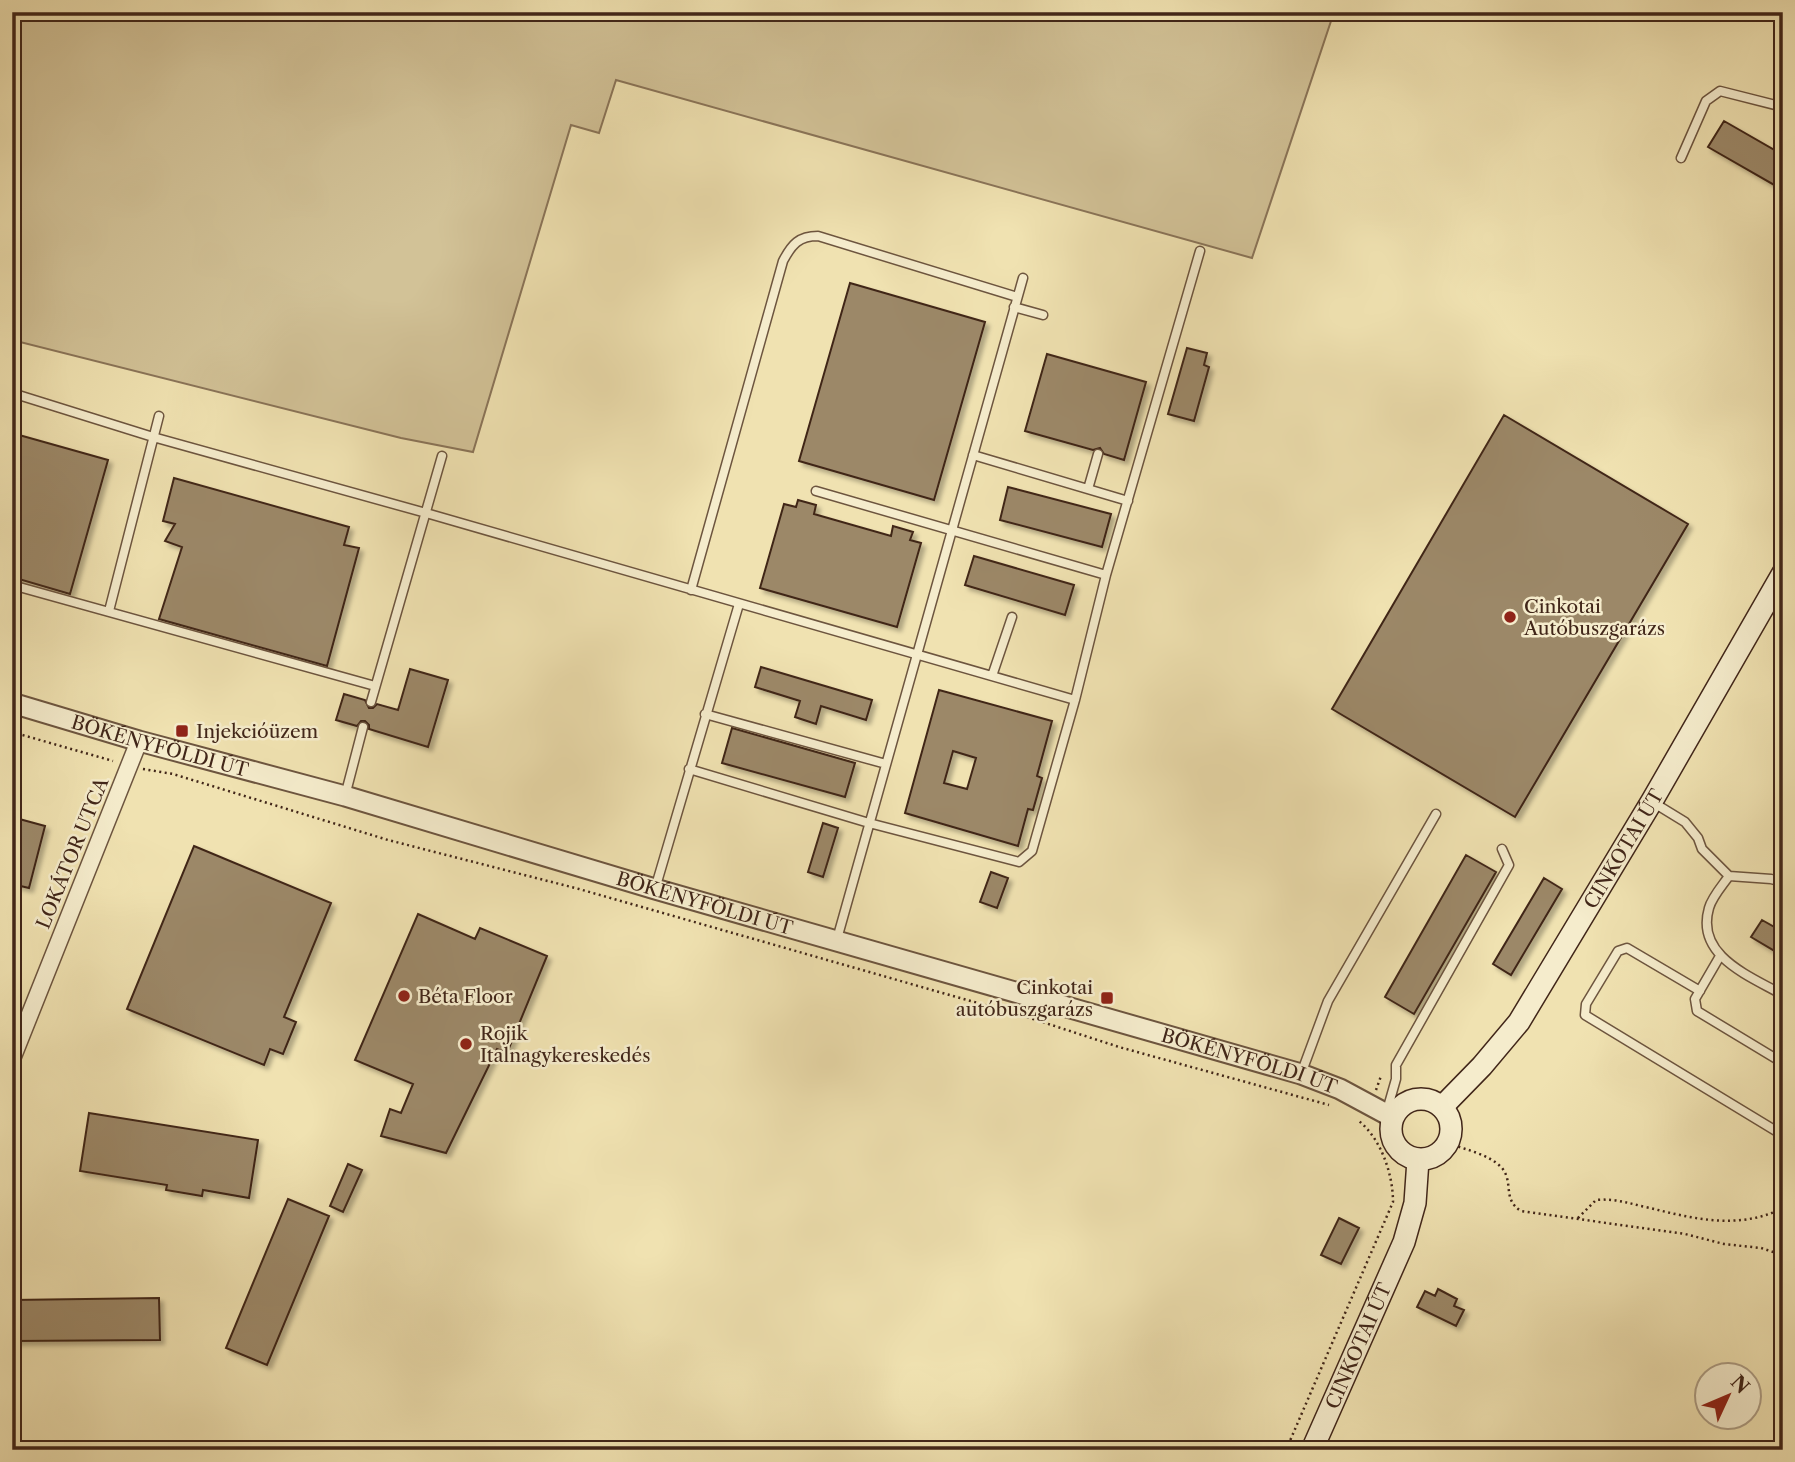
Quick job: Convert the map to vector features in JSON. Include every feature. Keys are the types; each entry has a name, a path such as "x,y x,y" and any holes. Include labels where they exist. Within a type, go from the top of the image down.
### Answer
{"main road":[{"name":"CINKOTAI ÚT","path":"1442,1107 1482,1066 1519,1022 1652,801 1783,573"},
{"path":"1414,1099 1429,1099 1442,1107 1451,1124 1448,1143 1441,1153 1418,1160 1404,1155 1394,1145 1389,1115 1401,1105 1414,1099"},
{"name":"CINKOTAI ÚT","path":"1312,1450 1404,1242 1415,1203 1418,1160"}],"street":[{"name":"BÖKÉNYFÖLDI ÚT","path":"12,703 139,741 345,796 655,889 1301,1074 1340,1089 1389,1115"},
{"name":"LOKÁTOR UTCA","path":"12,1059 139,741"}],"lane":[{"path":"1681,158 1706,102 1720,91 1783,107"},
{"path":"691,590 783,261 797,241 806,236 818,236 1017,298"},
{"path":"689,769 1014,863 1024,860 1032,851 1106,575 1200,251"},
{"path":"837,941 1023,278"},
{"path":"1014,307 1043,315"},
{"path":"12,393 153,437 1074,700"},
{"path":"109,611 159,416"},
{"path":"1088,489 1098,454"},
{"path":"371,702 442,456"},
{"path":"973,456 1128,501"},
{"path":"816,491 1106,575"},
{"path":"12,585 375,687"},
{"path":"655,889 739,604"},
{"path":"992,676 1012,617"},
{"path":"705,714 886,764"},
{"path":"345,796 363,727"},
{"path":"1652,801 1685,822 1698,838 1702,849 1729,876 1783,882"},
{"path":"1301,1074 1328,1001 1436,814"},
{"path":"1389,1115 1396,1079 1395,1065 1509,866 1502,849"},
{"path":"1729,876 1709,906 1709,943 1720,956 1783,995"},
{"path":"1700,991 1627,948 1618,951 1586,1004 1585,1015 1776,1130"},
{"path":"1720,956 1695,999 1697,1011 1783,1063"}],"path":[{"path":"12,732 129,766 173,774 388,840 579,889 1057,1026 1119,1047 1331,1105"},
{"path":"1286,1450 1393,1202 1393,1183 1388,1166 1368,1129 1354,1118"},
{"path":"1448,1143 1488,1157 1501,1167 1507,1176 1510,1199 1521,1211 1685,1234 1724,1244 1761,1248 1776,1253 1783,1259"},
{"path":"1577,1218 1596,1200 1611,1199 1687,1217 1734,1222 1753,1219 1783,1208"}],"shaded area":[{"path":"12,12 1334,12 1252,258 616,80 599,133 571,125 473,452 401,438 12,340"}],"building":[{"path":"1724,121 1783,155 1783,190 1708,147"},
{"path":"850,283 985,322 934,500 799,461"},
{"path":"1187,348 1207,353 1204,365 1209,367 1194,421 1168,414"},
{"path":"1047,354 1146,382 1124,460 1104,454 1100,448 1093,450 1025,431"},
{"name":"Cinkotai Autóbuszgarázs","path":"1504,415 1688,524 1515,817 1332,709"},
{"path":"12,433 108,460 70,594 12,577"},
{"path":"174,478 349,527 344,545 359,548 327,666 159,619 182,547 165,541 175,524 163,521"},
{"path":"1008,487 1111,514 1102,547 1000,520"},
{"path":"798,500 816,505 814,514 891,536 893,526 913,532 910,540 921,543 897,627 760,588 784,504 796,507"},
{"path":"974,556 1074,585 1065,615 965,585"},
{"path":"761,667 872,700 866,720 821,706 816,724 795,717 800,701 755,687"},
{"path":"410,669 448,680 428,747 369,729 365,721 361,721 357,726 336,720 344,694 365,700 369,708 377,704 398,710"},
{"path":"939,690 1052,721 1037,776 1042,778 1033,810 1028,809 1018,846 905,813","holes":["953,751 976,758 967,789 944,783"]},
{"path":"732,728 855,763 845,797 722,763"},
{"path":"12,817 45,826 29,888 12,884"},
{"path":"823,823 838,828 823,877 808,872"},
{"path":"194,846 331,903 284,1017 296,1022 283,1054 270,1049 264,1065 127,1009"},
{"path":"1466,855 1496,872 1414,1014 1385,997"},
{"path":"991,872 1008,878 997,908 980,902"},
{"path":"1544,878 1562,889 1511,975 1493,964"},
{"path":"418,914 475,939 480,928 547,956 507,1053 497,1049 446,1153 381,1136 390,1109 401,1113 413,1084 355,1060"},
{"path":"1762,920 1783,932 1783,956 1751,937"},
{"path":"89,1113 258,1140 249,1198 203,1190 202,1196 166,1190 167,1185 80,1171"},
{"path":"348,1164 362,1170 343,1212 330,1206"},
{"path":"288,1199 329,1216 267,1365 226,1348"},
{"path":"1339,1218 1359,1228 1341,1264 1321,1255"},
{"path":"1438,1289 1457,1299 1454,1306 1464,1310 1456,1326 1417,1307 1425,1291 1435,1296"},
{"path":"159,1298 160,1340 12,1341 12,1300"}],"place":[{"name":"Cinkotai Autóbuszgarázs","path":"1510,617"},
{"name":"Injekcióüzem","path":"182,731"},
{"name":"Béta Floor","path":"404,996"},
{"name":"Cinkotai autóbuszgarázs","path":"1107,998"},
{"name":"Rojik Italnagykereskedés","path":"466,1044"}]}
